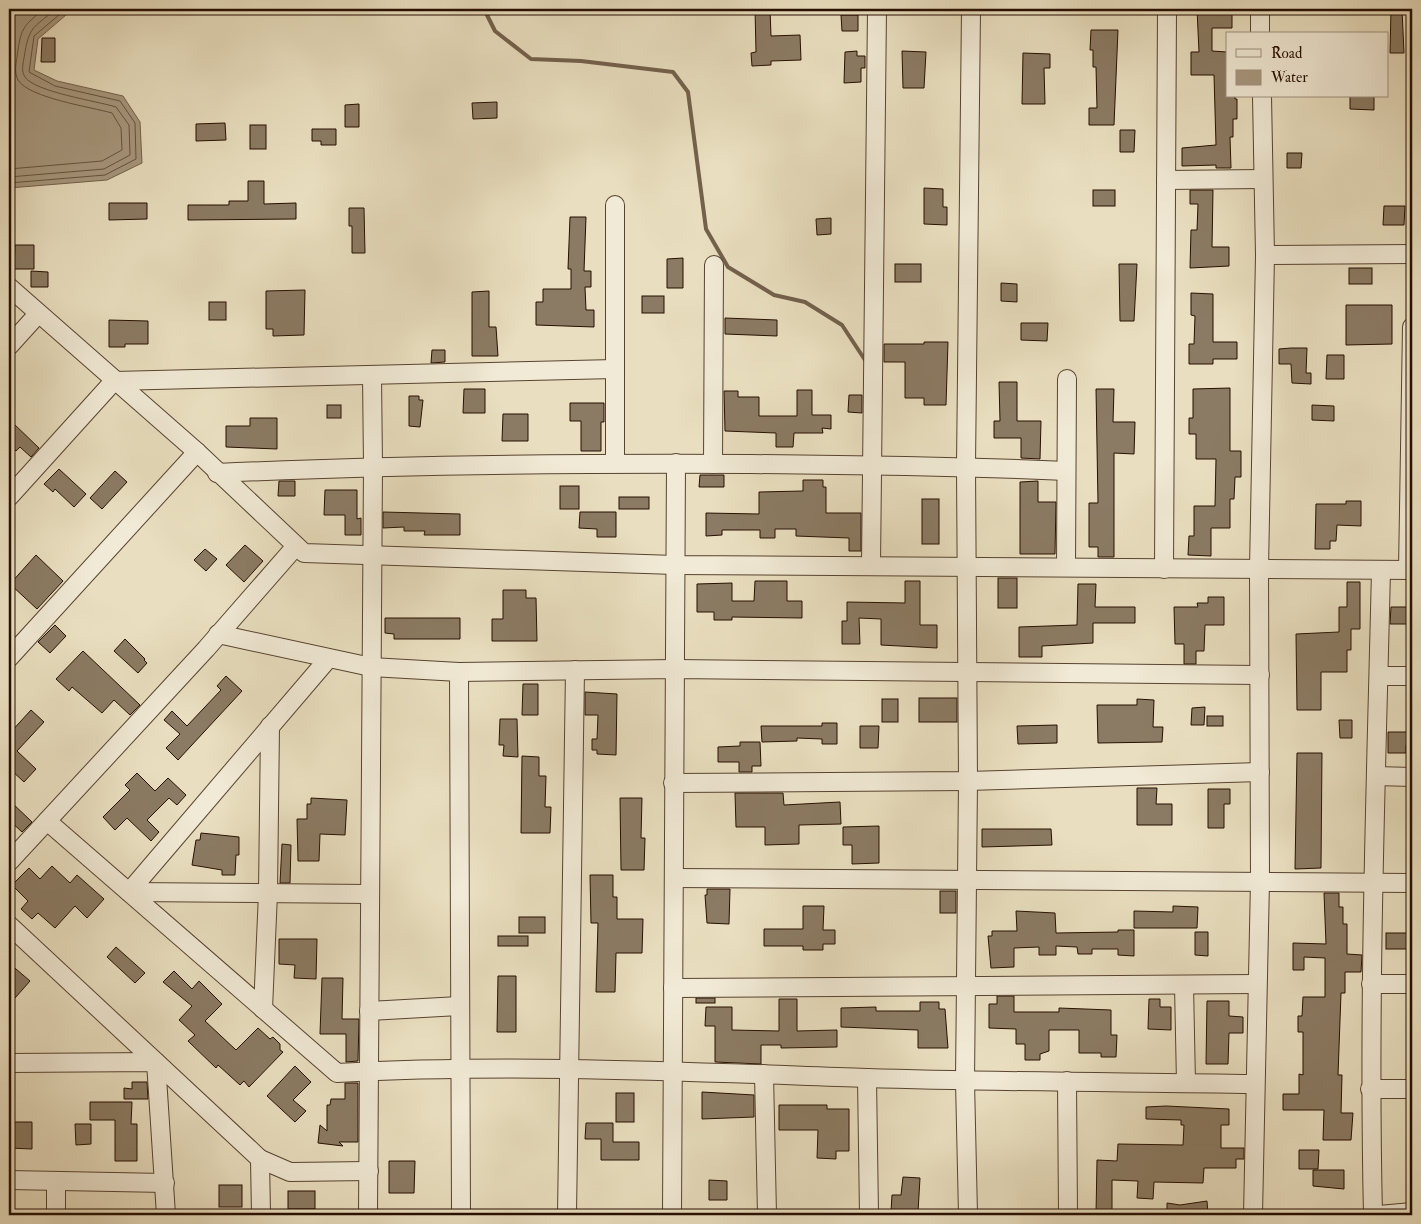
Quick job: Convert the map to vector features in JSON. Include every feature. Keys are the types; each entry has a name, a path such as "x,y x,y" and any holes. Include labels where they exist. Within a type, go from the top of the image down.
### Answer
{"street":[{"path":"871,565 877,9"},
{"path":"968,1215 965,1081 965,880 968,781 966,466 971,9"},
{"path":"1164,569 1167,9"},
{"path":"1260,9 1260,32"},
{"path":"1253,1215 1256,984 1260,881 1258,569 1265,255 1262,98"},
{"path":"1166,180 1263,179"},
{"path":"615,205 615,463"},
{"path":"1265,255 1412,254"},
{"path":"713,464 714,265"},
{"path":"9,287 197,452 217,473 304,553 675,565 1410,570 1412,327"},
{"path":"9,346 38,314"},
{"path":"9,497 114,381 615,369"},
{"path":"368,1215 372,375"},
{"path":"1066,567 1067,379"},
{"path":"9,658 197,452"},
{"path":"217,473 373,466 615,463 966,466 1066,471"},
{"path":"672,1215 676,463"},
{"path":"9,862 296,546"},
{"path":"1373,1215 1370,1089 1371,984 1381,570"},
{"path":"218,634 371,667 459,672 675,669 1260,675"},
{"path":"129,892 328,659"},
{"path":"567,1215 575,670"},
{"path":"459,672 458,1006 461,1069 461,1215"},
{"path":"1379,676 1412,676"},
{"path":"263,1009 268,893 270,726"},
{"path":"673,783 968,781 1260,772"},
{"path":"1376,776 1412,778"},
{"path":"47,821 337,1073 461,1069 673,1071 965,1081 1255,1084"},
{"path":"674,878 1412,882"},
{"path":"129,892 370,894"},
{"path":"9,925 260,1159 290,1172 369,1171"},
{"path":"673,988 1256,984"},
{"path":"1371,984 1412,984"},
{"path":"1184,985 1186,1083"},
{"path":"369,1011 458,1006"},
{"path":"9,1063 156,1062"},
{"path":"156,1062 166,1215"},
{"path":"764,1074 767,1215"},
{"path":"868,1078 869,1215"},
{"path":"1067,1081 1068,1215"},
{"path":"1370,1089 1412,1089"},
{"path":"260,1159 261,1215"},
{"path":"9,1180 165,1184"},
{"path":"56,1181 56,1215"},
{"path":"1379,1215 1412,1212"}],"water":[{"path":"9,9 73,9 38,39 34,70 57,81 123,96 140,122 142,163 107,180 9,188"}],"building":[{"path":"755,9 770,9 771,36 800,35 801,60 771,61 771,65 752,66 751,53 756,52"},
{"path":"1197,9 1232,9 1232,28 1212,28 1212,51 1226,52 1226,98 1237,99 1237,119 1233,119 1233,137 1230,137 1231,168 1216,168 1216,165 1182,166 1182,148 1216,145 1214,75 1191,75 1191,52 1199,52"},
{"path":"1391,10 1402,10 1404,53 1390,53"},
{"path":"841,15 858,15 858,31 842,31"},
{"path":"1091,30 1118,30 1114,125 1089,125 1089,108 1097,108 1096,67 1093,67 1093,50 1090,50"},
{"path":"42,38 55,38 55,62 41,62"},
{"path":"857,51 857,56 865,56 865,68 861,68 861,82 844,83 845,52"},
{"path":"902,51 926,52 924,88 903,88"},
{"path":"1023,53 1050,54 1050,68 1044,68 1045,104 1022,104"},
{"path":"1350,98 1374,98 1374,110 1350,109"},
{"path":"497,102 497,118 473,119 472,103"},
{"path":"359,104 359,127 345,127 345,105"},
{"path":"225,123 226,140 196,141 196,124"},
{"path":"250,125 266,125 266,149 250,149"},
{"path":"312,129 336,129 336,145 321,145 321,141 312,141"},
{"path":"1120,130 1135,130 1134,152 1120,152"},
{"path":"1287,153 1302,153 1301,168 1287,168"},
{"path":"248,181 264,181 264,204 296,203 296,219 188,220 188,205 229,205 229,201 248,201"},
{"path":"924,188 943,189 943,207 947,207 947,225 924,224"},
{"path":"1093,190 1115,190 1115,206 1093,206"},
{"path":"1190,190 1213,190 1212,247 1229,247 1229,266 1190,268 1191,230 1197,230 1198,204 1190,204"},
{"path":"109,203 147,203 147,219 109,220"},
{"path":"1384,206 1405,206 1404,225 1383,225"},
{"path":"349,208 364,208 365,253 352,253 352,226 349,226"},
{"path":"570,217 586,217 584,271 591,271 591,287 585,287 586,310 594,310 594,327 536,325 536,302 543,302 543,289 571,289 571,269 568,269"},
{"path":"831,218 831,234 817,235 816,219"},
{"path":"15,245 34,245 34,269 14,269"},
{"path":"683,258 683,288 667,288 667,259"},
{"path":"895,264 921,264 921,282 895,282"},
{"path":"1119,264 1137,264 1134,321 1120,321"},
{"path":"1349,268 1372,268 1372,284 1349,284"},
{"path":"31,271 48,272 48,287 31,287"},
{"path":"1001,283 1017,284 1017,302 1001,301"},
{"path":"305,290 304,335 273,336 273,329 266,329 266,291"},
{"path":"489,291 489,327 496,327 498,356 472,356 472,292"},
{"path":"1191,293 1213,294 1213,342 1237,342 1237,359 1213,359 1213,364 1189,364 1189,344 1194,344 1195,316 1191,315"},
{"path":"642,296 664,296 664,313 642,313"},
{"path":"209,302 226,302 226,320 209,320"},
{"path":"1346,305 1392,305 1392,344 1346,345"},
{"path":"725,318 777,320 777,336 725,334"},
{"path":"109,320 148,321 148,344 125,344 125,347 109,347"},
{"path":"1021,323 1048,323 1047,341 1021,340"},
{"path":"924,342 948,342 946,405 924,405 924,398 905,398 905,362 884,362 884,344 924,344"},
{"path":"1307,348 1306,373 1311,373 1311,384 1292,383 1291,364 1279,364 1279,349"},
{"path":"432,350 445,350 445,362 431,363"},
{"path":"1327,355 1344,355 1344,379 1326,379"},
{"path":"999,382 1017,382 1017,421 1041,421 1040,459 1021,458 1021,438 994,438 994,421 1000,421"},
{"path":"1230,388 1230,451 1241,451 1241,477 1235,477 1234,499 1230,499 1230,528 1211,528 1211,556 1188,555 1189,536 1194,536 1194,506 1215,506 1216,459 1196,459 1196,434 1189,434 1189,418 1193,418 1193,389"},
{"path":"464,389 485,389 485,413 463,413"},
{"path":"1096,389 1114,389 1113,422 1135,422 1134,454 1114,453 1114,557 1098,557 1098,547 1089,547 1089,503 1098,503"},
{"path":"797,390 812,390 812,415 831,415 831,429 822,428 823,433 794,433 793,447 776,447 776,433 725,431 724,391 738,391 738,397 759,397 759,416 797,416"},
{"path":"849,395 862,395 862,413 848,412"},
{"path":"409,396 419,396 419,400 423,400 420,427 409,426"},
{"path":"570,403 604,403 604,422 601,422 601,451 581,451 581,421 570,421"},
{"path":"327,405 341,405 341,418 327,418"},
{"path":"1312,405 1334,406 1334,421 1312,420"},
{"path":"503,414 528,414 528,441 502,441"},
{"path":"250,418 277,418 277,449 226,447 226,426 250,426"},
{"path":"14,424 39,448 31,457 20,447 16,451 9,444 9,429"},
{"path":"59,469 86,494 74,507 55,489 53,492 44,484"},
{"path":"115,471 127,482 102,509 90,498"},
{"path":"700,475 724,475 724,487 699,487"},
{"path":"803,480 823,480 823,487 826,487 826,513 861,513 861,551 849,551 849,538 796,536 796,529 775,529 775,538 760,538 760,530 722,530 722,535 706,536 706,513 759,514 759,492 803,491"},
{"path":"279,481 295,481 295,496 278,496"},
{"path":"1038,481 1038,502 1056,502 1055,554 1020,554 1020,482"},
{"path":"560,486 579,486 579,509 560,509"},
{"path":"325,490 357,490 357,519 361,518 361,535 345,535 345,515 324,515"},
{"path":"619,497 649,497 649,509 619,509"},
{"path":"922,499 939,499 939,544 922,544"},
{"path":"1346,501 1361,501 1361,526 1337,525 1336,541 1330,541 1330,549 1315,549 1316,504 1346,504"},
{"path":"383,512 460,514 460,535 424,535 425,531 404,531 404,527 383,528"},
{"path":"580,512 616,512 616,537 597,537 597,529 579,528"},
{"path":"245,545 263,561 244,582 226,565"},
{"path":"205,549 217,559 206,571 194,560"},
{"path":"36,555 63,581 37,609 10,584"},
{"path":"998,578 1017,578 1017,608 998,608"},
{"path":"755,581 787,581 787,601 802,601 802,618 732,617 732,620 714,620 714,612 697,612 697,584 732,583 732,601 754,601"},
{"path":"905,581 920,581 920,625 937,625 937,648 881,645 881,619 859,618 860,644 842,644 842,621 847,621 847,602 905,603"},
{"path":"1347,582 1360,582 1360,629 1351,629 1351,650 1347,650 1347,672 1321,672 1321,710 1297,710 1296,634 1339,632 1339,607 1347,607"},
{"path":"1078,584 1096,584 1095,607 1135,607 1135,623 1093,623 1093,643 1042,646 1042,657 1019,657 1019,627 1077,625"},
{"path":"503,590 526,590 526,598 536,598 537,641 492,641 492,619 503,619"},
{"path":"1208,597 1224,597 1224,625 1205,625 1204,651 1196,651 1196,664 1184,664 1184,644 1175,644 1174,607 1198,607 1197,603 1208,603"},
{"path":"1391,607 1412,607 1412,624 1390,624"},
{"path":"385,618 460,618 460,639 394,639 394,634 385,633"},
{"path":"55,625 66,636 50,653 38,642"},
{"path":"125,639 147,663 138,673 114,651"},
{"path":"83,651 140,705 130,715 114,700 102,713 72,687 69,691 56,679"},
{"path":"226,676 242,691 178,760 166,748 180,734 164,720 172,711 187,726 221,690 217,686"},
{"path":"523,684 538,684 538,715 522,715"},
{"path":"585,692 617,694 616,755 597,754 597,750 592,750 592,739 597,739 598,715 585,715"},
{"path":"919,698 957,698 957,722 919,722"},
{"path":"882,699 898,699 898,722 882,722"},
{"path":"1137,699 1154,700 1153,727 1163,727 1162,742 1098,743 1097,705 1137,705"},
{"path":"1205,707 1204,725 1191,725 1192,708"},
{"path":"31,710 44,722 17,751 36,769 24,782 9,768 9,734"},
{"path":"1207,716 1223,716 1223,726 1207,726"},
{"path":"500,719 517,719 518,757 503,756 504,745 499,745"},
{"path":"1339,720 1352,720 1352,738 1340,738"},
{"path":"822,723 837,723 837,744 822,744 822,739 797,738 797,741 762,742 761,726 822,726"},
{"path":"1057,725 1057,743 1018,744 1017,726"},
{"path":"860,726 879,726 878,748 860,748"},
{"path":"1388,732 1412,732 1412,745 1406,745 1406,753 1388,753"},
{"path":"740,742 760,742 761,766 752,766 752,772 739,772 739,762 718,762 718,747 740,746"},
{"path":"1297,753 1322,753 1321,868 1295,869"},
{"path":"522,756 539,757 539,776 546,776 545,807 551,807 550,833 521,833"},
{"path":"137,773 155,791 168,778 186,795 177,805 169,798 147,820 159,832 151,841 127,818 115,830 103,817 130,790 125,785"},
{"path":"1137,788 1157,788 1156,804 1172,804 1172,825 1137,825"},
{"path":"1208,789 1230,789 1230,804 1224,804 1224,828 1208,828"},
{"path":"735,793 783,793 784,805 840,802 841,824 799,825 799,844 765,845 765,827 736,827"},
{"path":"311,798 347,800 345,835 320,834 319,861 298,861 297,819 307,819 307,804 311,804"},
{"path":"620,798 642,798 641,838 645,838 644,870 621,870"},
{"path":"9,800 32,822 22,832 9,820"},
{"path":"879,826 879,863 852,864 852,845 843,845 843,827"},
{"path":"982,829 1051,829 1052,845 982,847"},
{"path":"201,833 239,837 239,855 236,855 235,875 222,875 222,870 192,865 196,840 200,840"},
{"path":"282,844 291,845 290,883 280,883"},
{"path":"52,866 70,883 77,875 104,899 87,918 75,906 55,928 38,913 32,919 21,909 28,901 12,885 29,868 40,879"},
{"path":"590,875 613,875 613,897 617,897 617,919 643,919 642,953 616,953 615,992 596,992 598,923 591,923"},
{"path":"707,889 730,889 729,924 707,923 705,895 707,895"},
{"path":"940,891 956,891 956,913 940,913"},
{"path":"1324,893 1339,893 1339,907 1343,907 1343,924 1347,924 1347,954 1362,955 1361,972 1345,972 1345,993 1341,993 1338,1075 1342,1075 1341,1113 1353,1113 1351,1140 1323,1140 1324,1110 1283,1110 1283,1094 1299,1094 1299,1074 1303,1075 1303,1032 1298,1032 1298,1016 1302,1016 1303,997 1325,997 1325,958 1304,957 1304,970 1293,970 1293,943 1326,944"},
{"path":"803,906 824,906 823,930 835,930 835,944 823,944 823,950 803,950 803,946 764,946 764,929 803,929"},
{"path":"1173,906 1198,907 1197,928 1134,928 1134,911 1173,912"},
{"path":"1016,911 1055,913 1056,933 1134,930 1134,956 1118,955 1118,949 1092,949 1092,954 1078,954 1077,947 1056,946 1056,955 1039,955 1039,947 1014,948 1014,967 991,968 988,936 992,936 992,931 1017,931"},
{"path":"519,917 545,917 545,933 519,933"},
{"path":"1195,932 1208,932 1208,956 1195,955"},
{"path":"1386,933 1412,933 1412,949 1386,949"},
{"path":"498,936 528,936 528,946 498,946"},
{"path":"279,939 317,939 316,979 294,978 295,965 279,964"},
{"path":"116,947 145,973 135,983 107,957"},
{"path":"9,963 30,981 15,998 9,992"},
{"path":"174,971 192,989 199,981 222,1004 205,1021 236,1050 258,1028 270,1039 273,1037 280,1044 280,1050 283,1052 249,1087 244,1081 240,1085 218,1065 216,1068 188,1041 195,1035 179,1020 192,1006 163,982"},
{"path":"498,976 516,976 516,1032 497,1032"},
{"path":"322,978 343,978 342,1019 359,1019 358,1061 346,1062 346,1034 320,1034"},
{"path":"997,996 1014,996 1014,1012 1059,1012 1059,1008 1111,1010 1111,1035 1117,1035 1116,1057 1101,1057 1101,1053 1079,1053 1079,1030 1049,1030 1049,1051 1040,1054 1040,1060 1025,1060 1025,1044 1016,1044 1016,1029 989,1028 989,1004 997,1004"},
{"path":"696,998 715,998 715,1003 696,1003"},
{"path":"779,999 797,999 797,1031 837,1030 837,1047 781,1048 781,1045 761,1045 761,1064 715,1062 715,1026 705,1026 706,1007 732,1007 732,1030 779,1031"},
{"path":"1149,999 1160,999 1160,1007 1171,1007 1171,1030 1148,1029"},
{"path":"1207,1001 1229,1001 1229,1016 1243,1017 1243,1033 1229,1033 1228,1064 1206,1064"},
{"path":"920,1002 939,1002 939,1009 945,1009 948,1048 918,1048 918,1030 841,1027 841,1008 876,1007 876,1011 920,1011"},
{"path":"295,1066 311,1082 293,1100 306,1111 295,1122 267,1096"},
{"path":"132,1082 147,1082 148,1099 124,1099 124,1088 132,1089"},
{"path":"345,1083 358,1083 358,1142 339,1142 343,1146 318,1143 320,1125 327,1131 327,1105 330,1105 331,1099 345,1099"},
{"path":"702,1092 754,1095 754,1117 702,1119"},
{"path":"616,1093 634,1093 634,1122 616,1122"},
{"path":"90,1102 132,1102 131,1124 137,1124 137,1161 115,1161 115,1120 90,1120"},
{"path":"779,1105 827,1105 827,1109 849,1109 849,1151 836,1151 836,1159 817,1158 818,1130 779,1130"},
{"path":"1146,1107 1229,1109 1229,1125 1221,1125 1221,1148 1244,1148 1244,1159 1236,1159 1236,1168 1204,1168 1203,1183 1154,1182 1153,1199 1137,1198 1138,1181 1112,1180 1112,1215 1096,1215 1097,1160 1117,1161 1118,1144 1183,1145 1184,1125 1181,1125 1181,1120 1146,1119"},
{"path":"9,1122 32,1122 32,1149 9,1148"},
{"path":"586,1123 613,1123 613,1142 639,1142 639,1160 601,1160 601,1139 585,1139"},
{"path":"75,1124 91,1124 91,1144 76,1145"},
{"path":"1299,1150 1319,1150 1318,1169 1299,1169"},
{"path":"389,1161 415,1161 414,1193 389,1193"},
{"path":"1313,1170 1344,1170 1344,1189 1313,1186"},
{"path":"903,1177 920,1178 918,1212 891,1212 892,1195 901,1195"},
{"path":"709,1180 727,1181 727,1200 709,1200"},
{"path":"219,1185 242,1185 242,1207 219,1207"},
{"path":"288,1191 315,1191 315,1209 288,1209"},
{"path":"1207,1201 1208,1214 1167,1215 1167,1203 1180,1205"}],"waterway":[{"path":"484,9 495,31 531,59 581,61 673,72 688,92 706,229 728,267 774,295 805,302 842,325 865,360"}]}
